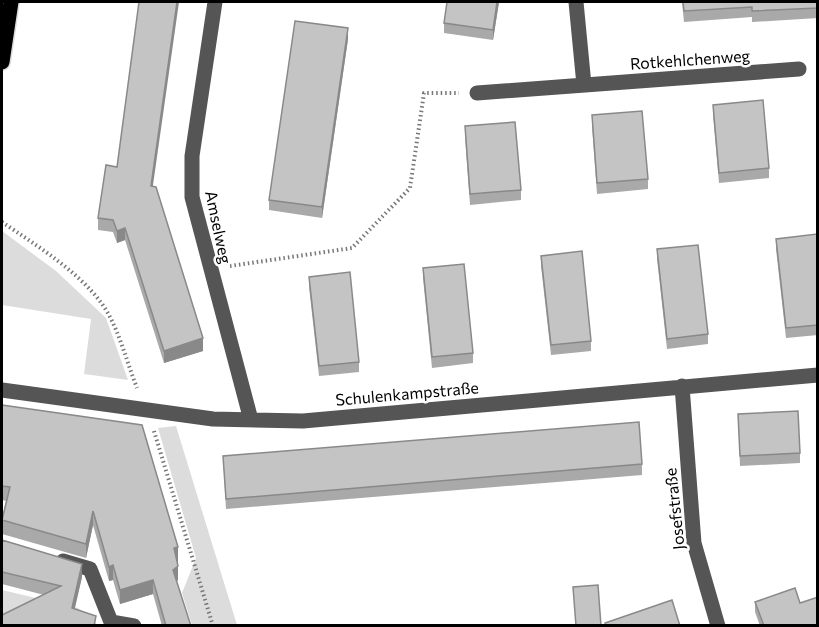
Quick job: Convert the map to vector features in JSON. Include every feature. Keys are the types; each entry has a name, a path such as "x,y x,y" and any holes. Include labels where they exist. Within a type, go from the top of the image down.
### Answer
{"main road":[{"path":"2,62 3,38 11,2"}],"street":[{"name":"Amselweg","path":"215,2 192,156 192,197 251,420"},
{"path":"576,2 584,85"},
{"name":"Rotkehlchenweg","path":"477,93 799,69"},
{"name":"Schulenkampstraße","path":"2,390 146,410 251,420 303,421 818,375"},
{"name":"Josefstraße","path":"682,386 694,543 718,626"},
{"path":"46,556 90,569 111,622 134,626"}],"path":[{"path":"210,269 352,248 410,188 424,93 477,93"},
{"path":"2,222 86,286 111,317 158,441 213,626"}],"shaded area":[{"path":"2,231 56,271 106,318 128,380 84,374 91,319 2,305"},
{"path":"176,426 237,625 192,625 182,593 196,558 158,428"},
{"path":"2,590 78,608 99,626 2,626"}],"building":[{"path":"139,2 177,2 151,186 156,187 203,338 164,351 125,228 117,231 113,220 98,218 106,165 117,167"},
{"path":"447,2 497,2 493,30 444,23"},
{"path":"683,2 818,2 818,8 752,11 752,7 684,11"},
{"path":"295,21 348,28 322,207 269,200"},
{"path":"763,100 769,168 719,173 713,105"},
{"path":"642,111 648,179 597,183 592,115"},
{"path":"515,122 521,190 470,194 465,126"},
{"path":"817,234 818,325 786,328 776,239"},
{"path":"698,245 708,334 667,339 657,249"},
{"path":"582,251 591,341 551,345 541,256"},
{"path":"464,264 473,353 432,357 423,268"},
{"path":"350,272 359,362 319,366 309,277"},
{"path":"2,405 142,425 178,547 174,548 178,566 173,570 191,626 166,626 153,580 120,590 113,565 109,567 93,511 86,544 2,520 10,487 2,486"},
{"path":"798,411 800,453 740,456 738,414"},
{"path":"639,422 642,464 226,499 223,456"},
{"path":"2,540 82,564 72,608 96,616 94,626 2,626 2,615 61,586 2,572"},
{"path":"598,585 601,626 576,626 573,587"},
{"path":"795,588 800,603 818,597 818,626 764,626 755,602"},
{"path":"672,600 680,626 606,626 605,623"}]}
